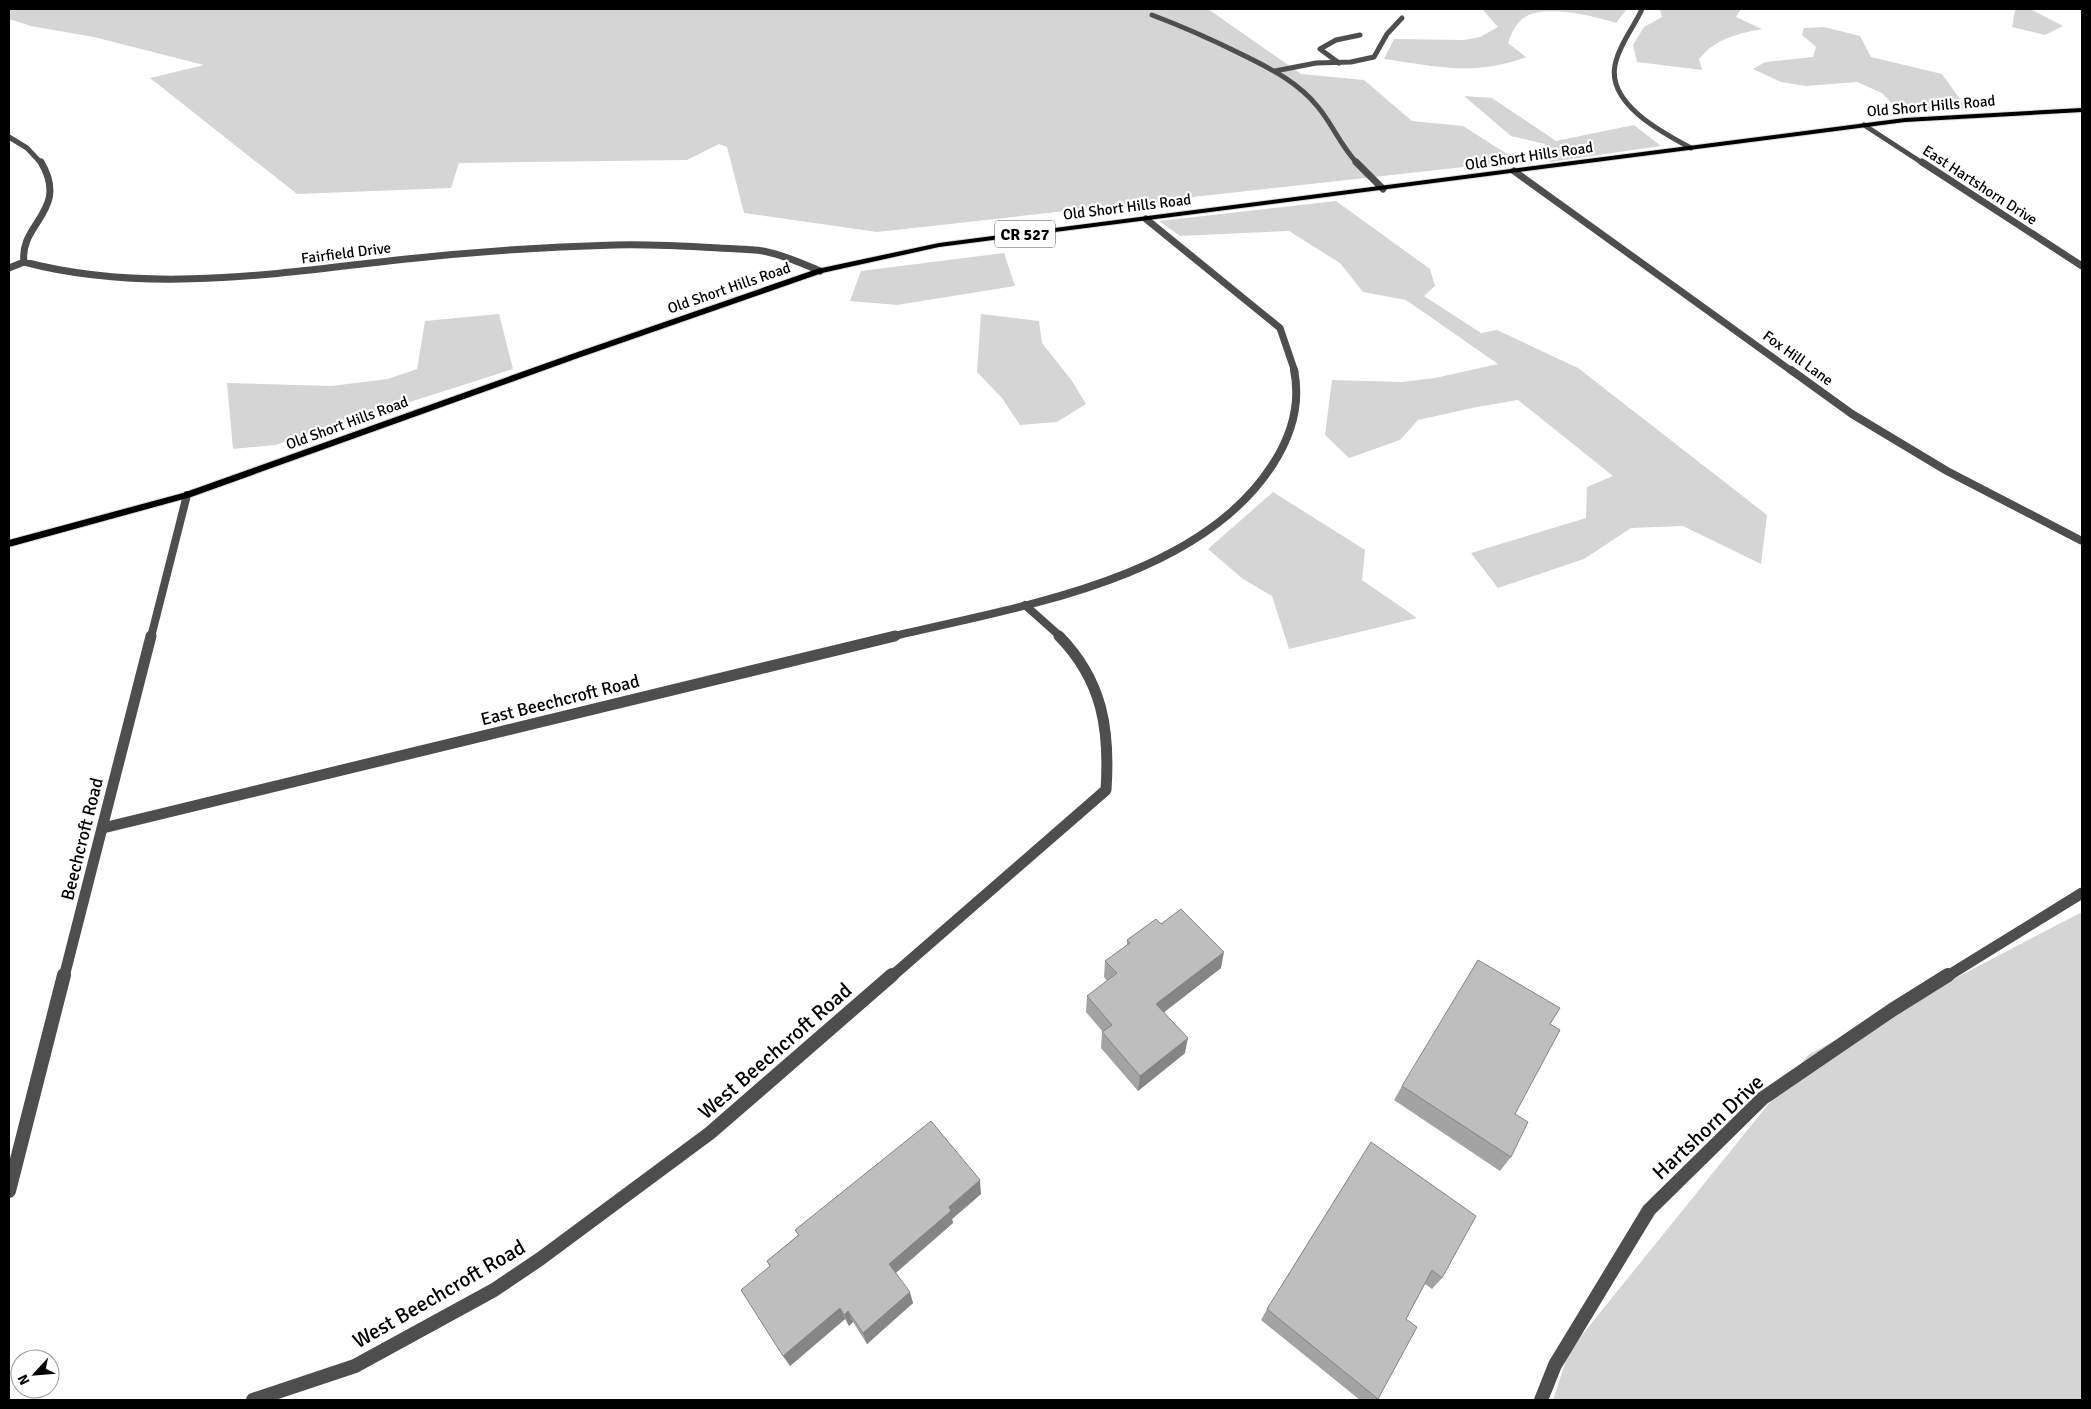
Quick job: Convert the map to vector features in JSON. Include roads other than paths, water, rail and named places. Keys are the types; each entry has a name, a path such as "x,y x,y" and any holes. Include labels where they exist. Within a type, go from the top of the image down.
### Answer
{"main road":[{"name":"Old Short Hills Road","path":"9,544 188,495 820,271 939,245 1864,125 1954,116 2082,110"}],"street":[{"path":"1642,9 1617,60 1614,76 1616,86 1622,96 1642,117 1668,136 1691,148"},
{"path":"1152,15 1196,31 1275,71 1300,88 1319,108 1346,152 1383,188"},
{"path":"1275,71 1374,57 1387,34 1402,18"},
{"path":"1339,63 1320,49 1336,40 1360,35"},
{"name":"East Hartshorn Drive","path":"1864,125 2082,266"},
{"path":"9,137 36,156 46,168 51,181 47,208 25,245 22,258 24,262 9,268"},
{"name":"Fox Hill Lane","path":"1514,171 1852,414 1946,472 2082,541"},
{"name":"East Beechcroft Road","path":"103,828 1025,605 1104,582 1144,566 1180,548 1211,528 1238,506 1270,468 1288,437 1294,414 1297,391 1295,369 1289,348 1280,328 1146,219"},
{"name":"Fairfield Drive","path":"24,262 58,271 86,274 149,279 198,279 277,274 400,260 546,247 648,244 762,251 795,260 820,271"},
{"name":"Beechcroft Road","path":"9,1190 188,495"},
{"name":"West Beechcroft Road","path":"253,1400 354,1366 494,1290 540,1259 710,1133 1106,790 1109,766 1109,741 1105,718 1089,676 1064,639 1048,622 1025,605"},
{"name":"Hartshorn Drive","path":"1540,1400 1555,1365 1649,1210 1763,1098 1892,1010 2082,893"}]}
